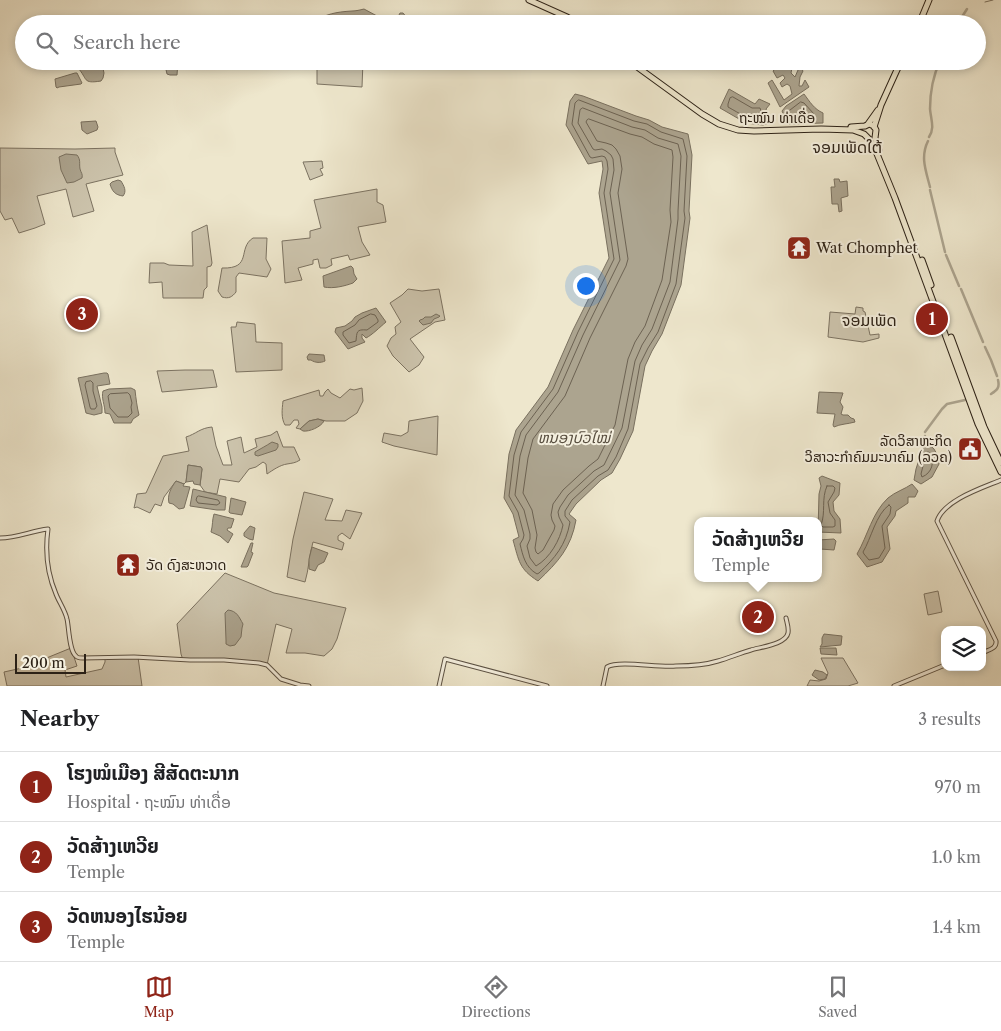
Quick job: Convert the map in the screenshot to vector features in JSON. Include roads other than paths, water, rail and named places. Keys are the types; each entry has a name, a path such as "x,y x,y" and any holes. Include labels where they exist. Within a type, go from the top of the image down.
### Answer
{"main road":[{"path":"529,0 563,15"},
{"path":"923,15 929,0"},
{"name":"ຖະໝົນ ທ່າເດື່ອ","path":"641,70 702,114 724,126 738,130 754,131 853,130 865,135"},
{"path":"897,70 881,105 874,127 878,147 951,342 978,424 1001,472"},
{"path":"881,105 863,130 875,149 984,427 1001,463"},
{"path":"867,125 874,127"},
{"name":"ຖະໝົນ ທ່າເດື່ອ","path":"825,129 867,125"},
{"path":"865,135 871,137 875,134"}],"street":[{"path":"986,651 995,647 996,641 937,521 941,512 951,503 1001,480"},
{"path":"0,538 21,536 34,530 48,529 46,555 50,573 56,595 67,618 72,648 77,657 134,657 259,663 267,665 281,679 308,686"},
{"path":"603,686 607,666 611,665 673,667 695,665 718,661 780,642 787,637 788,633 786,618"},
{"path":"439,686 445,659 547,686"},
{"path":"894,686 941,667"}],"water":[{"path":"364,9 375,15 328,15 341,12"},
{"path":"79,70 103,70 101,81 91,82 85,78"},
{"path":"166,70 177,70 177,75 167,74"},
{"path":"792,70 791,73 795,77 798,70 802,70 799,86 802,86 805,80 809,87 780,107 768,83 772,80 784,100 792,94 790,86 787,84 782,87 780,83 785,78 783,75 777,78 773,71"},
{"path":"77,73 81,84 56,87 55,79"},
{"path":"729,89 755,104 759,99 770,104 766,109 771,122 763,125 746,123 720,108"},
{"name":"ຫນອງບົວໄໝ່","path":"575,94 649,120 662,127 688,134 692,155 690,218 681,285 662,334 645,366 633,431 612,473 601,480 576,504 569,514 576,520 571,539 563,554 538,581 523,568 513,540 519,537 513,514 504,498 509,454 516,430 548,387 573,330 609,258 599,193 603,169 602,161 588,164 566,125 570,101"},
{"path":"804,94 823,113 823,123 789,124 787,122 782,111 786,106"},
{"path":"96,121 97,130 87,134 82,130 81,122"},
{"path":"66,154 77,155 79,158 82,178 74,182 67,183 61,170 59,157"},
{"path":"834,179 839,179 840,182 847,181 848,196 841,198 842,211 839,212 838,204 832,204 831,187 835,187"},
{"path":"118,180 121,181 125,188 123,196 114,192 110,184"},
{"path":"351,266 357,279 353,283 339,287 324,287 323,276"},
{"path":"376,308 386,322 366,338 362,334 365,342 348,349 335,332 336,328 345,326 355,317"},
{"path":"436,314 440,316 431,323 423,325 419,321 425,317 431,317"},
{"path":"309,354 324,355 325,361 314,362 308,360"},
{"path":"104,373 108,374 110,384 97,386 102,413 94,415 86,413 78,378"},
{"path":"131,388 135,390 139,415 131,423 114,423 110,414 105,413 103,391"},
{"path":"819,392 843,393 840,402 843,407 841,414 848,415 855,422 834,427 835,414 817,413"},
{"path":"318,419 324,421 318,427 306,431 300,429 309,421"},
{"path":"925,441 934,449 938,456 939,464 932,477 921,484 914,480"},
{"path":"272,442 278,444 276,450 258,456 255,455 255,452"},
{"path":"188,465 201,467 200,485 194,484 193,481 186,482"},
{"path":"822,476 840,483 839,495 833,502 834,511 840,519 841,533 822,532 822,517 818,517 821,486 819,478"},
{"path":"176,481 184,484 183,486 190,487 184,508 179,509 169,503 170,492"},
{"path":"912,484 918,491 915,497 908,497 908,503 896,511 895,516 887,527 890,549 882,562 867,567 857,554 874,517 888,498"},
{"path":"193,489 226,497 225,510 190,506"},
{"path":"231,498 246,502 242,515 229,512"},
{"path":"214,514 234,519 231,528 227,530 233,534 228,543 220,536 211,532"},
{"path":"250,526 255,528 253,540 244,536 244,533"},
{"path":"834,539 836,541 834,550 822,549 822,540"},
{"path":"251,543 253,543 251,552 253,553 248,566 241,567"},
{"path":"312,547 328,553 324,562 318,565 315,571 309,569"},
{"path":"228,610 236,613 243,624 241,637 235,645 230,646 226,644 225,613"},
{"path":"824,634 842,636 841,645 820,647"},
{"path":"820,648 836,648 837,655 821,654"},
{"path":"815,670 827,675 825,679 819,680 812,675"}],"waterway":[{"path":"985,2 993,0"},
{"path":"963,15 967,9"},
{"path":"929,137 932,127 931,91 936,70"},
{"path":"928,141 924,158 930,187"},
{"path":"930,190 945,252"},
{"path":"946,255 959,286"},
{"path":"961,289 983,342"},
{"path":"985,347 997,376"},
{"path":"991,394 998,388 998,380"},
{"path":"925,432 947,404 965,400"},
{"path":"925,436 925,441"}],"place":[{"name":"Wat Chomphet","path":"799,248"},
{"name":"ວັດຫນອງໄຮນ້ອຍ","path":"82,314"},
{"name":"ໂຮງໝໍເມືອງ ສີສັດຕະນາກ","path":"932,319"},
{"name":"ລັດວິສາຫະກິດ ວິສາວະກຳຄົມມະນາຄົມ (ລວຄ)","path":"970,449"},
{"name":"ວັດ ດົງສະຫວາດ","path":"128,565"},
{"name":"ວັດສ້າງເຫວີຍ","path":"758,617"}],"district":[{"name":"ຈອມເພັດໃຕ້","path":"847,147"},
{"name":"ຈອມເພັດ","path":"869,320"}]}
